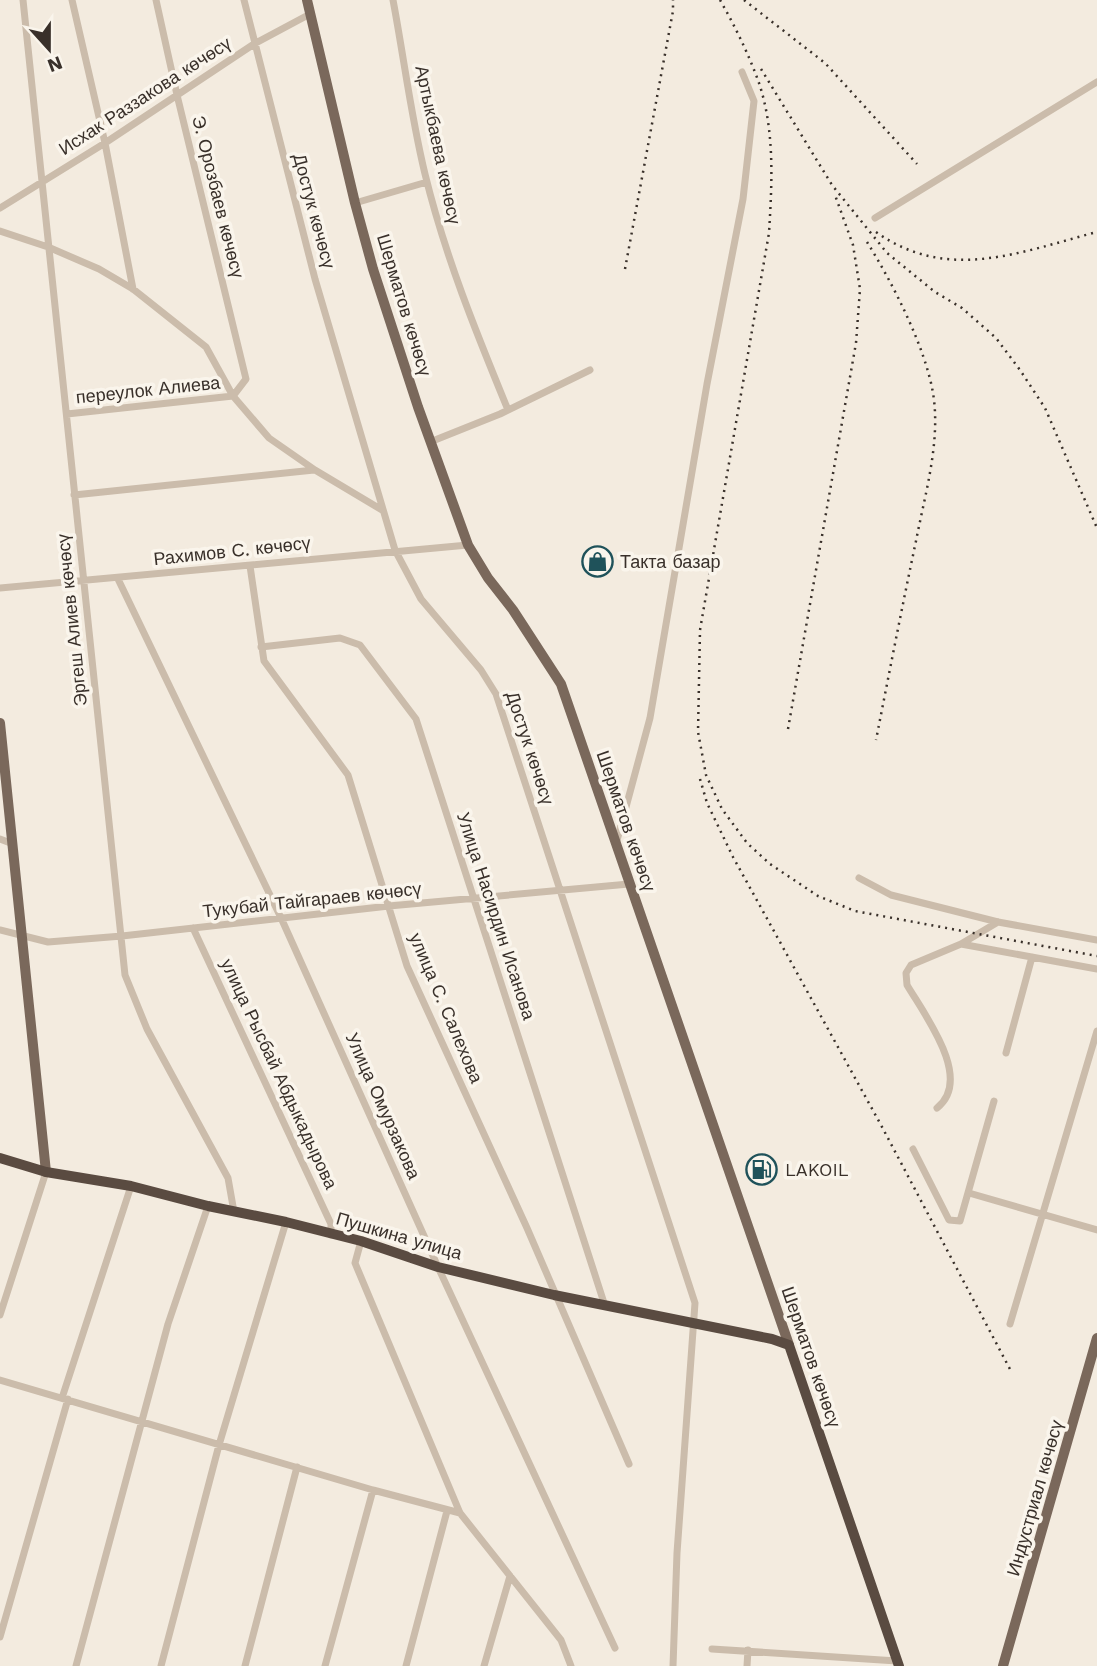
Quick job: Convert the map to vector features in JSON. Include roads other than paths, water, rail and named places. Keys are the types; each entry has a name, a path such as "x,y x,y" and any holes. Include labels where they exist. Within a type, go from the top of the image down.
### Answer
{"highway":[{"name":"Пушкина улица","path":"0,1158 46,1172 131,1186 286,1222 361,1241 438,1267 554,1295 772,1339 789,1345"},
{"name":"Шерматов көчөсү","path":"789,1345 898,1664"}],"main road":[{"name":"Шерматов көчөсү","path":"307,0 373,269 430,442 468,545 561,684 789,1345"},
{"path":"0,723 46,1172"},
{"name":"Индустриал көчөсү","path":"1003,1666 1097,1338"}],"street":[{"name":"Эргеш Алиев көчөсү","path":"23,0 125,975 146,1028 228,1178 234,1212"},
{"path":"72,0 105,143 134,289"},
{"name":"Э. Орозбаев көчөсү","path":"156,0 246,379 233,396"},
{"name":"Достук көчөсү","path":"244,0 316,279 395,550 421,598 493,687 695,1303 677,1553 673,1666"},
{"name":"Артыкбаева көчөсү","path":"393,0 427,182 461,295 508,410"},
{"name":"Исхак Раззакова көчөсү","path":"0,208 105,143 254,44 310,14"},
{"path":"616,844 650,718 705,396 743,199 754,102 741,72"},
{"path":"875,218 1097,82"},
{"path":"355,203 427,182"},
{"path":"0,231 48,247 99,269 134,289 206,347 233,396 269,438 314,470 382,510"},
{"path":"430,442 508,410 590,370"},
{"name":"переулок Алиева","path":"67,414 233,396"},
{"path":"74,495 314,470"},
{"name":"Рахимов С. көчөсү","path":"0,589 468,545"},
{"name":"улица С. Салехова","path":"250,566 264,662 348,775 407,966 527,1228 629,1464"},
{"name":"Улица Омурзакова","path":"118,579 282,920 438,1267 615,1648"},
{"name":"Улица Насирдин Исанова","path":"261,647 340,639 360,645 416,719 605,1306"},
{"path":"0,839 13,844"},
{"path":"859,878 891,895 998,922 1097,940"},
{"name":"Тукубай Тайгараев көчөсү","path":"0,930 48,942 629,884"},
{"path":"937,1108 944,1102 949,1090 948,1056 907,985 906,973 911,965 961,944 998,922"},
{"name":"улица Рысбай Абдыкадырова","path":"193,928 331,1224 331,1235"},
{"path":"961,944 1097,969"},
{"path":"1006,1053 1032,957"},
{"path":"1010,1324 1097,1031"},
{"path":"913,1149 949,1220 960,1221 994,1101"},
{"path":"0,1315 46,1172"},
{"path":"0,1637 65,1398 131,1186"},
{"path":"969,1193 1097,1230"},
{"path":"76,1666 169,1324 208,1206"},
{"path":"161,1666 219,1445 286,1222"},
{"path":"361,1241 355,1263 460,1513 561,1640 569,1664"},
{"path":"0,1380 460,1513"},
{"path":"245,1666 298,1467"},
{"path":"325,1666 373,1490"},
{"path":"406,1666 447,1511"},
{"path":"484,1666 510,1576"},
{"path":"712,1649 748,1650 839,1662 898,1664"},
{"path":"747,1666 748,1650"}],"railway":[{"path":"625,269 673,0"},
{"path":"720,0 759,83 768,120 771,176 769,233 700,630 698,732 706,775 722,809 747,843 770,864 818,896 855,911 1097,956"},
{"path":"744,0 825,63 917,164"},
{"path":"761,69 832,185 887,253 935,292 962,308 996,338 1020,370 1045,408 1097,528"},
{"path":"788,729 856,343 860,289 853,245 835,195"},
{"path":"876,232 903,247 930,256 957,260 1012,254 1097,232"},
{"path":"867,242 897,295 915,335 929,375 935,411 931,467 876,740"},
{"path":"700,779 707,803 733,857 881,1125 1012,1373"}],"place":[{"name":"Такта базар","path":"597,562"},
{"name":"LAKOIL","path":"762,1170"}]}
